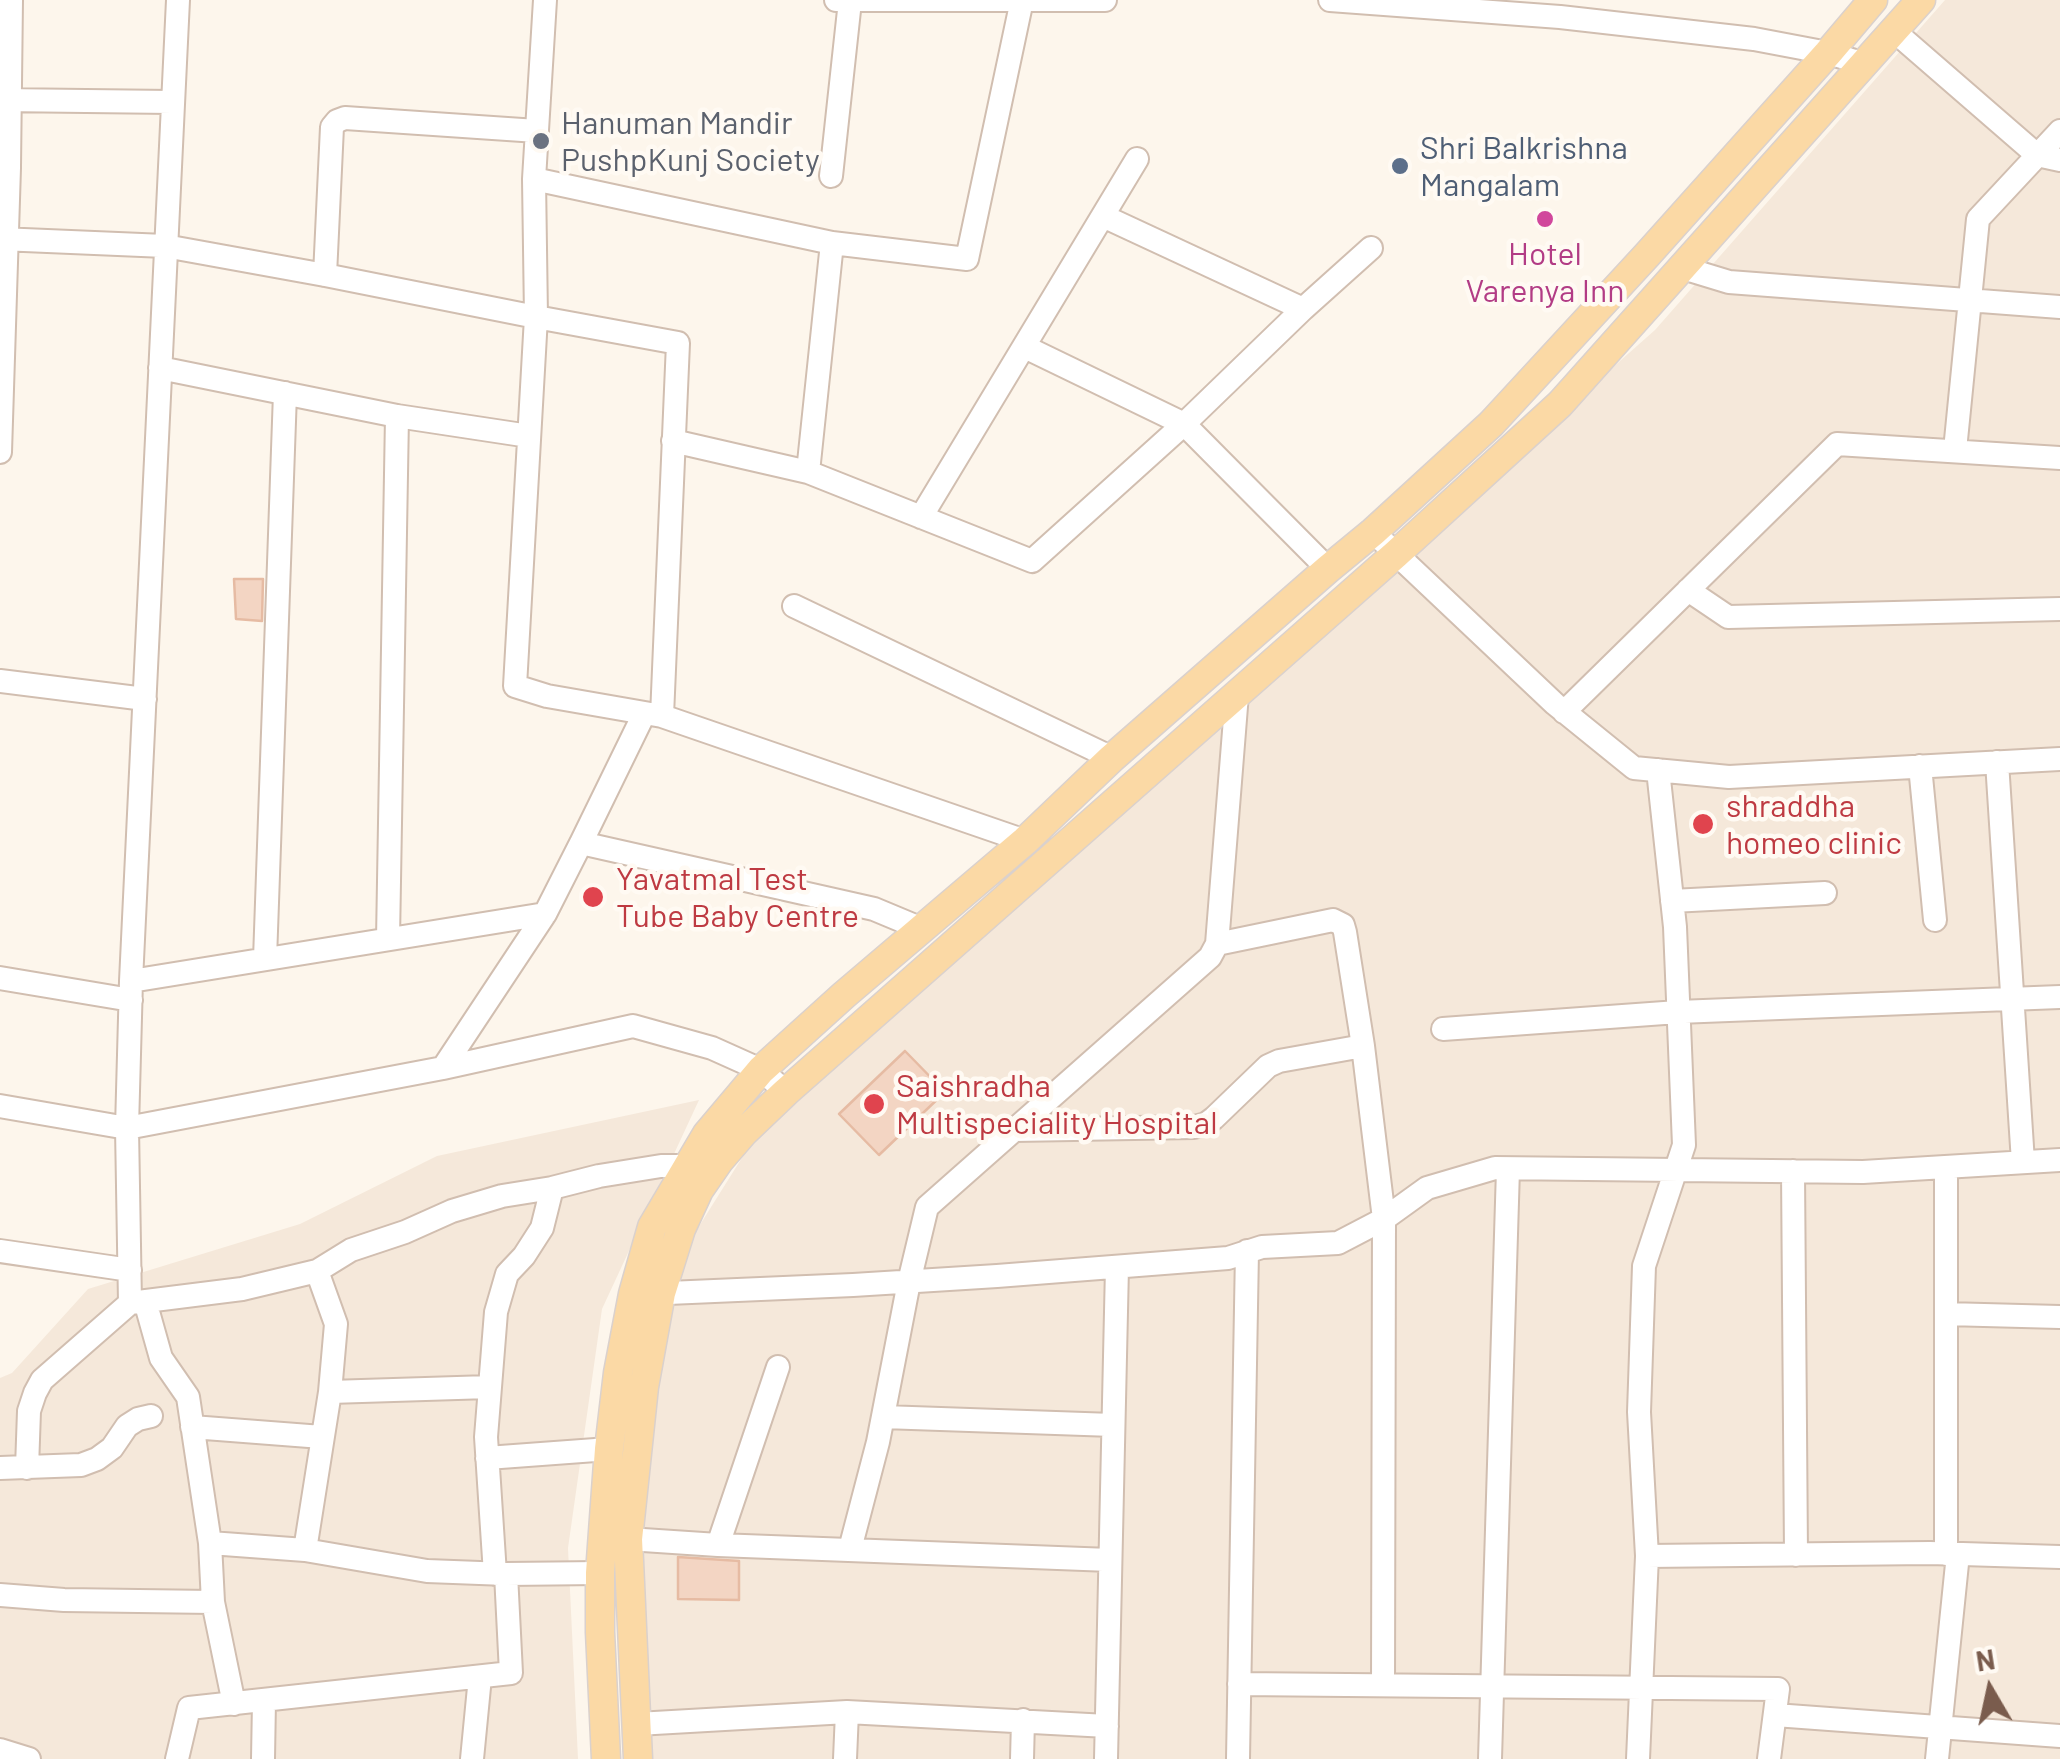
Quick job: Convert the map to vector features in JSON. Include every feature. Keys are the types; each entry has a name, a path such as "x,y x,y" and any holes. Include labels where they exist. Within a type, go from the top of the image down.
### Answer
{"main road":[{"path":"638,1759 628,1539 644,1386 652,1228 707,1134 761,1070 1025,841 1112,758 1373,532 1491,424 1648,255 1873,0"},
{"path":"606,1759 600,1573 618,1373 647,1294 699,1190 719,1161 786,1092 1396,554 1560,404 1921,0"},
{"path":"1066,802 1088,826"}],"street":[{"path":"0,452 4,100 11,0"},
{"path":"178,0 131,990 127,1128 130,1270 138,1302 161,1358 188,1397 210,1543 214,1602 234,1704"},
{"path":"544,0 534,179 536,317 514,686 653,715 1025,841"},
{"path":"836,0 1105,0"},
{"path":"534,179 832,243 968,259 1022,0"},
{"path":"1330,0 1560,8 1754,39 1865,64"},
{"path":"831,176 850,1"},
{"path":"1894,31 2048,158"},
{"path":"4,100 172,102"},
{"path":"326,275 332,127 337,121 344,118 537,130"},
{"path":"1955,450 1978,219 2048,158 2060,130"},
{"path":"921,516 1137,159"},
{"path":"1103,216 1303,308"},
{"path":"4,240 165,246 678,343 653,715 544,914 443,1068"},
{"path":"808,472 832,243"},
{"path":"674,441 808,472 1032,560 1371,248"},
{"path":"1682,268 1728,282 2060,307"},
{"path":"1025,347 1184,424 1328,569"},
{"path":"160,368 396,416 529,436"},
{"path":"264,960 285,393"},
{"path":"388,939 396,416"},
{"path":"1564,712 1838,444 2060,458"},
{"path":"1373,532 1564,712 1634,768 1729,777 2060,759"},
{"path":"1688,590 1728,618 2060,609"},
{"path":"794,606 1112,758"},
{"path":"0,680 144,699"},
{"path":"850,1549 883,1417 927,1207 1210,957 1217,944 1237,694"},
{"path":"1998,762 2023,1162"},
{"path":"1920,766 1934,920"},
{"path":"1638,1759 1648,1556 1639,1412 1644,1266 1684,1145 1672,901 1658,770"},
{"path":"581,843 874,908 922,929"},
{"path":"1672,901 1825,893"},
{"path":"0,978 131,990 264,960 544,914"},
{"path":"1217,944 1332,920 1343,925 1345,932 1384,1219 1384,1685"},
{"path":"1443,1029 1678,1012 2060,998"},
{"path":"0,1106 127,1128 443,1068 633,1026 712,1048 761,1070 786,1092"},
{"path":"1014,1130 1194,1127 1214,1118 1268,1066 1363,1046"},
{"path":"647,1294 909,1282 1228,1258 1262,1247 1338,1243 1384,1219 1427,1188 1496,1168 1863,1172 2060,1160"},
{"path":"27,1468 30,1411 42,1380 138,1302 242,1288 317,1271 351,1250 502,1196 614,1173 688,1166"},
{"path":"1936,1759 1952,1554 1946,1167"},
{"path":"1490,1759 1508,1168"},
{"path":"1793,1171 1796,1555"},
{"path":"177,1759 189,1708 511,1673 487,1458 489,1386 496,1312 506,1274 524,1256 542,1228 552,1188"},
{"path":"0,1251 130,1270"},
{"path":"1238,1759 1248,1251"},
{"path":"1106,1759 1117,1266"},
{"path":"305,1550 330,1392 336,1324 317,1271"},
{"path":"1946,1314 2060,1316"},
{"path":"718,1545 778,1367"},
{"path":"330,1392 489,1386"},
{"path":"0,1468 81,1465 112,1448 127,1426 151,1416"},
{"path":"883,1417 1113,1425"},
{"path":"192,1427 322,1437"},
{"path":"487,1458 609,1449"},
{"path":"628,1539 1110,1560"},
{"path":"210,1543 305,1550 427,1571 600,1573"},
{"path":"1648,1556 2060,1557"},
{"path":"1,1601 214,1602"},
{"path":"472,1759 480,1677"},
{"path":"1239,1684 1778,1689 1770,1759"},
{"path":"263,1759 264,1701"},
{"path":"637,1724 848,1712 1107,1726"},
{"path":"846,1759 848,1712"},
{"path":"1775,1715 2060,1736"},
{"path":"1022,1759 1023,1720"},
{"path":"0,1750 29,1759"}],"shaded area":[{"path":"1945,0 2060,0 2060,1759 640,1759 634,1480 686,1247 750,1145 1377,576 1655,330"},
{"path":"699,1100 602,1309 568,1548 578,1759 0,1759 0,1378 12,1373 88,1289 300,1224 437,1156"}],"building":[{"path":"234,579 263,579 262,621 236,619"},
{"path":"905,1051 945,1092 879,1155 839,1114"},
{"path":"678,1557 739,1561 739,1600 678,1599"}],"place":[{"name":"Hanuman Mandir PushpKunj Society","path":"541,141"},
{"name":"Shri Balkrishna Mangalam","path":"1400,166"},
{"name":"Hotel Varenya Inn","path":"1545,219"},
{"name":"shraddha homeo clinic","path":"1703,824"},
{"name":"Yavatmal Test Tube Baby Centre","path":"593,897"},
{"name":"Saishradha Multispeciality Hospital","path":"874,1104"}]}
